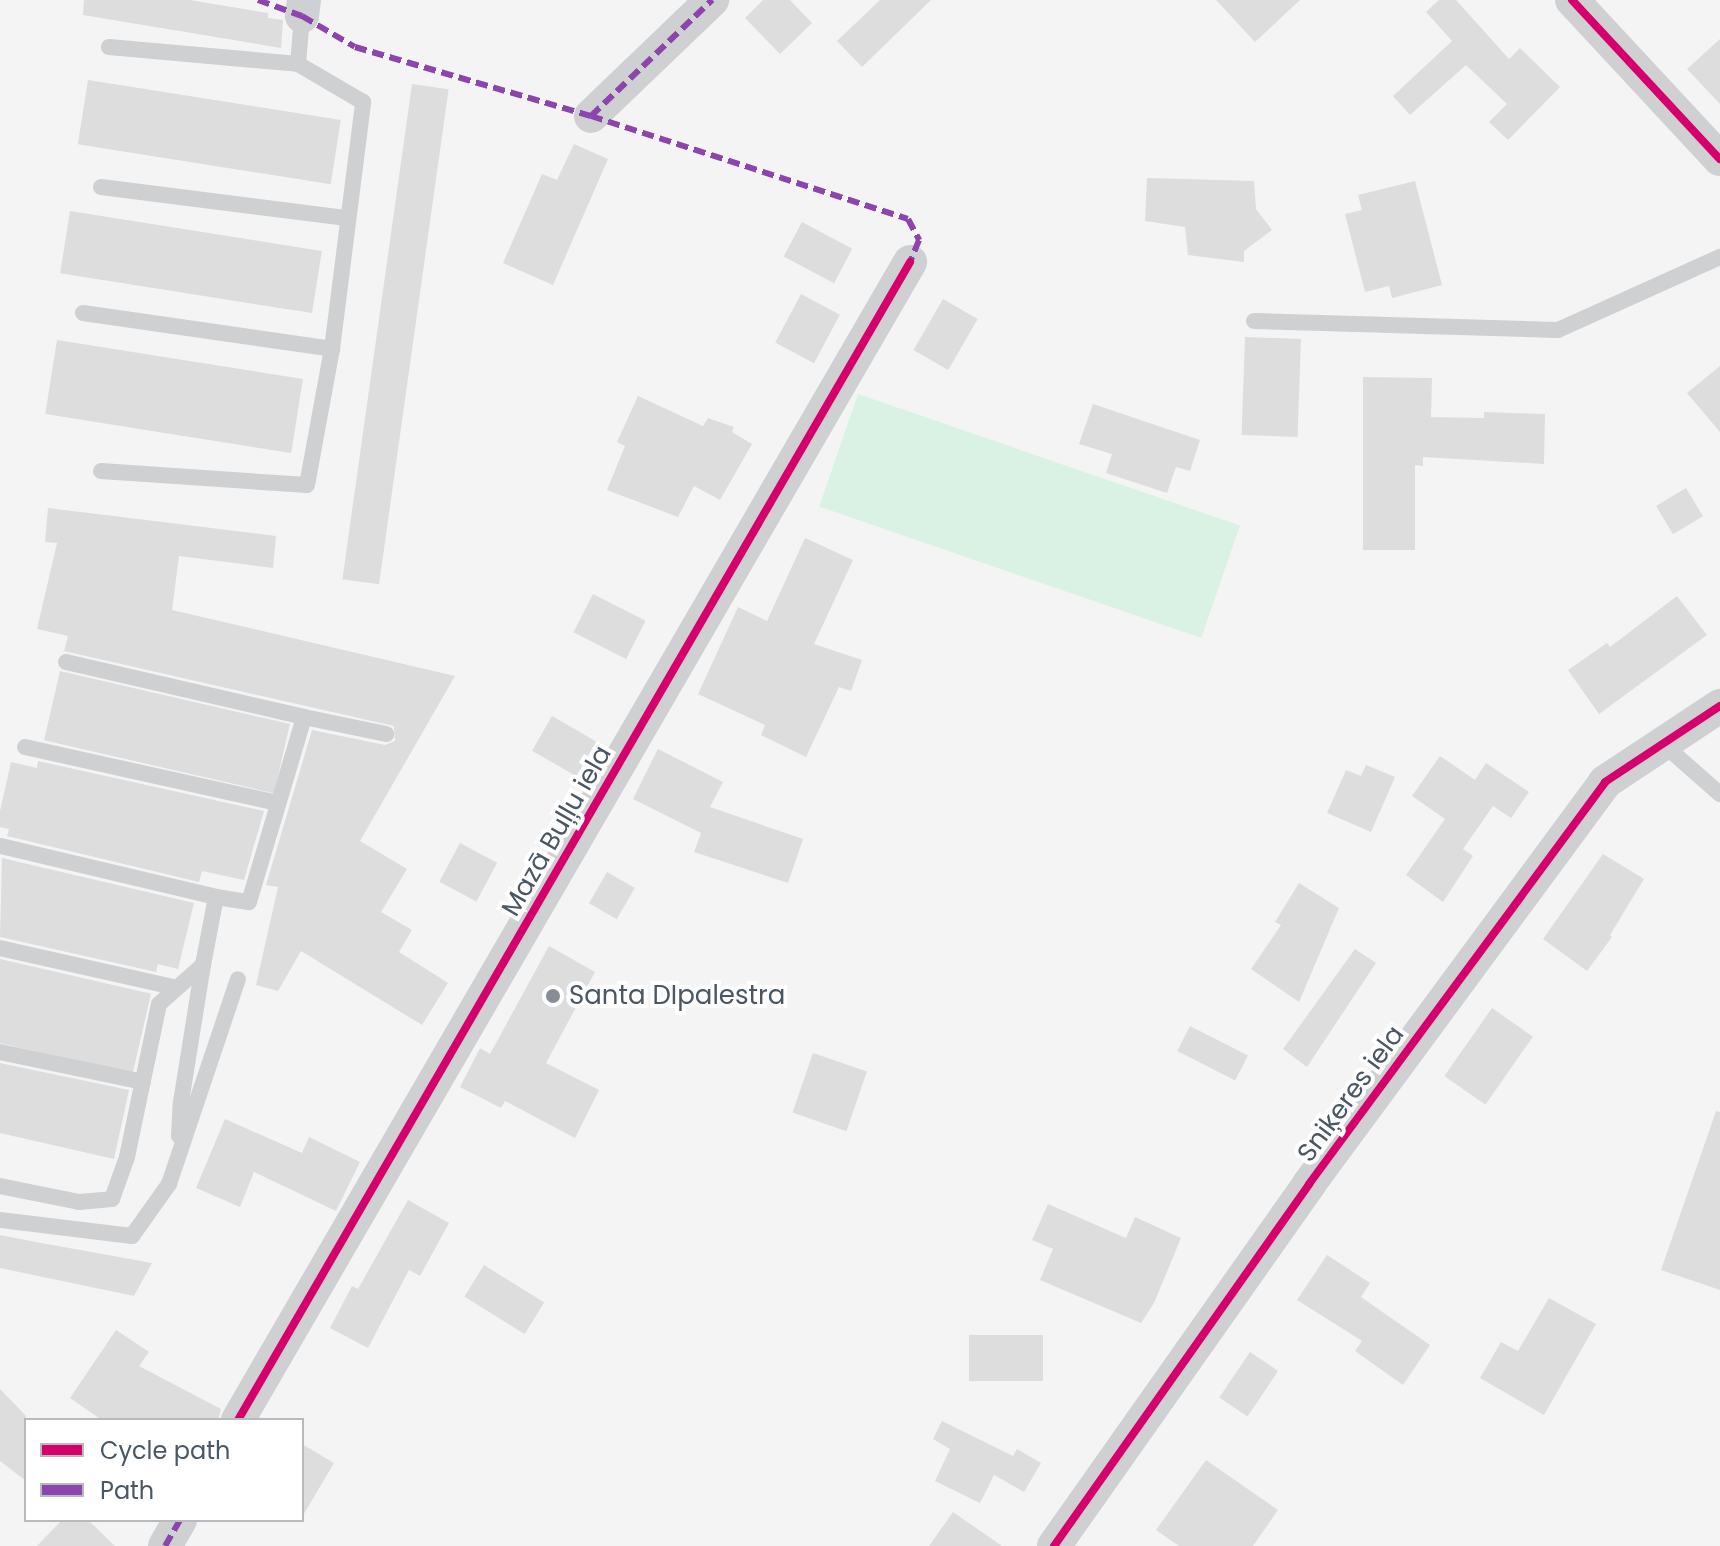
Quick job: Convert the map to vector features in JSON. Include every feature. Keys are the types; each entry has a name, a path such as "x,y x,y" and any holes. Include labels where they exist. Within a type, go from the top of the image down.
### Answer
{"street":[{"path":"591,116 712,0"},
{"path":"1572,0 1720,159"},
{"name":"Mazā Buļļu iela","path":"239,1418 910,262"},
{"name":"Sniķeres iela","path":"1054,1546 1309,1184 1605,782 1720,706"},
{"path":"165,1546 179,1522"}],"lane":[{"path":"298,64 303,8"},
{"path":"101,471 307,485 332,349 363,102 298,64 109,47"},
{"path":"101,187 347,218"},
{"path":"1254,321 1558,330 1720,257"},
{"path":"83,313 332,349"},
{"path":"66,662 386,734"},
{"path":"1,846 249,902 304,717"},
{"path":"1663,744 1720,794"},
{"path":"25,747 277,803"},
{"path":"177,1158 181,1102 216,897"},
{"path":"0,948 177,988"},
{"path":"0,1186 79,1202 112,1199 127,1157 159,1004 203,965"},
{"path":"0,1220 132,1236 169,1184 238,979"},
{"path":"0,1052 143,1082"}],"green space":[{"path":"858,394 1240,526 1201,638 819,507"}],"building":[{"path":"84,0 190,0 268,13 268,18 283,20 281,48 83,15"},
{"path":"763,0 790,0 812,23 780,54 745,18"},
{"path":"880,0 931,0 862,67 837,41"},
{"path":"1216,0 1300,0 1255,42"},
{"path":"1439,0 1456,0 1509,59 1520,48 1560,87 1508,140 1489,122 1507,104 1466,65 1410,115 1393,96 1452,41 1426,12"},
{"path":"1720,39 1720,104 1687,69"},
{"path":"88,80 341,120 331,184 78,144"},
{"path":"412,84 449,89 379,584 342,579"},
{"path":"574,144 608,159 553,285 503,263 542,174 557,180"},
{"path":"1147,178 1254,181 1256,209 1272,230 1244,251 1244,262 1188,255 1185,227 1145,221"},
{"path":"1415,181 1442,285 1392,298 1389,286 1365,292 1345,214 1362,210 1358,195"},
{"path":"70,211 322,251 312,313 60,273"},
{"path":"802,222 852,249 834,283 784,256"},
{"path":"801,294 840,315 814,363 775,343"},
{"path":"943,299 978,319 948,370 914,350"},
{"path":"1245,337 1301,339 1298,437 1242,435"},
{"path":"57,340 303,379 291,453 45,414"},
{"path":"1720,366 1720,432 1687,393"},
{"path":"1363,377 1432,378 1431,417 1484,418 1484,412 1545,414 1544,464 1423,457 1423,466 1415,465 1415,550 1363,550"},
{"path":"638,396 703,426 708,418 734,427 732,432 752,444 720,500 694,486 678,517 607,490 625,446 617,442"},
{"path":"1093,404 1200,440 1190,471 1176,467 1167,493 1106,473 1112,454 1079,444"},
{"path":"1686,488 1703,516 1673,534 1656,506"},
{"path":"48,508 276,536 273,568 179,556 172,610 455,676 360,841 407,869 381,912 412,930 399,952 448,983 422,1025 301,951 278,991 256,985 278,887 266,885 312,730 385,745 395,741 394,726 64,651 68,636 37,629 57,543 45,542"},
{"path":"805,538 853,560 814,644 862,660 851,691 839,687 806,757 761,735 765,725 698,694 738,607 767,621"},
{"path":"593,594 646,621 626,659 573,632"},
{"path":"1677,596 1707,635 1599,714 1568,670 1607,643 1610,647"},
{"path":"60,671 290,724 274,793 44,740"},
{"path":"552,716 596,742 576,776 532,751"},
{"path":"658,749 723,782 710,807 803,839 788,883 694,852 701,833 633,799"},
{"path":"1440,756 1475,780 1486,763 1529,792 1511,818 1493,806 1463,849 1473,856 1443,902 1406,875 1445,819 1412,796"},
{"path":"38,761 264,811 244,880 202,871 199,882 7,836 9,829 0,827 0,811 11,762 37,768"},
{"path":"1366,765 1395,777 1371,832 1327,813 1346,770 1361,776"},
{"path":"460,843 497,863 476,902 439,882"},
{"path":"1603,854 1644,879 1610,935 1612,937 1587,971 1543,939"},
{"path":"2,858 194,903 178,969 158,964 156,972 0,937"},
{"path":"607,872 635,888 617,919 589,903"},
{"path":"1299,883 1339,908 1299,1002 1251,969 1281,925 1275,922"},
{"path":"549,946 595,972 546,1063 599,1090 575,1138 505,1101 501,1108 460,1087 480,1048 490,1054"},
{"path":"1355,949 1376,963 1307,1067 1283,1049"},
{"path":"0,959 151,994 133,1074 0,1043"},
{"path":"1492,1008 1533,1037 1485,1105 1444,1076"},
{"path":"1190,1026 1248,1056 1235,1080 1177,1051"},
{"path":"813,1053 867,1072 846,1131 792,1113"},
{"path":"0,1063 129,1090 114,1159 0,1133"},
{"path":"1716,1111 1720,1112 1720,1290 1661,1270"},
{"path":"225,1119 302,1153 309,1137 360,1162 336,1211 254,1172 240,1207 196,1188"},
{"path":"408,1200 449,1223 420,1276 409,1270 368,1348 330,1328 352,1286 358,1289"},
{"path":"1048,1204 1126,1238 1135,1217 1181,1238 1154,1303 1141,1323 1040,1280 1053,1249 1032,1240"},
{"path":"0,1235 152,1263 134,1296 0,1268"},
{"path":"1327,1255 1370,1283 1361,1297 1430,1345 1403,1385 1355,1351 1362,1341 1297,1300"},
{"path":"484,1265 544,1303 525,1334 464,1296"},
{"path":"1549,1298 1596,1324 1544,1415 1480,1378 1501,1342 1518,1351"},
{"path":"116,1330 149,1352 139,1366 221,1409 219,1418 99,1418 70,1398"},
{"path":"969,1335 1043,1335 1043,1381 969,1381"},
{"path":"1250,1352 1278,1371 1247,1417 1219,1398"},
{"path":"0,1389 26,1416 24,1479 0,1461"},
{"path":"942,1421 1013,1456 1017,1449 1041,1463 1024,1492 994,1475 980,1503 935,1481 950,1449 933,1439"},
{"path":"304,1445 334,1463 304,1514"},
{"path":"1206,1460 1278,1510 1253,1546 1179,1546 1156,1530"},
{"path":"953,1512 1002,1546 929,1546"},
{"path":"60,1522 90,1522 115,1546 37,1546"}],"marked path":[{"path":"258,0 302,16 355,47 591,116 908,219 919,240 910,262"},
{"path":"591,116 712,0"},
{"path":"165,1546 179,1522"}],"cycle path":[{"path":"1572,0 1720,159"},
{"path":"239,1418 910,262"},
{"path":"1054,1546 1309,1184 1605,782 1720,706"}],"place":[{"name":"Santa DIpalestra","path":"553,996"}]}
